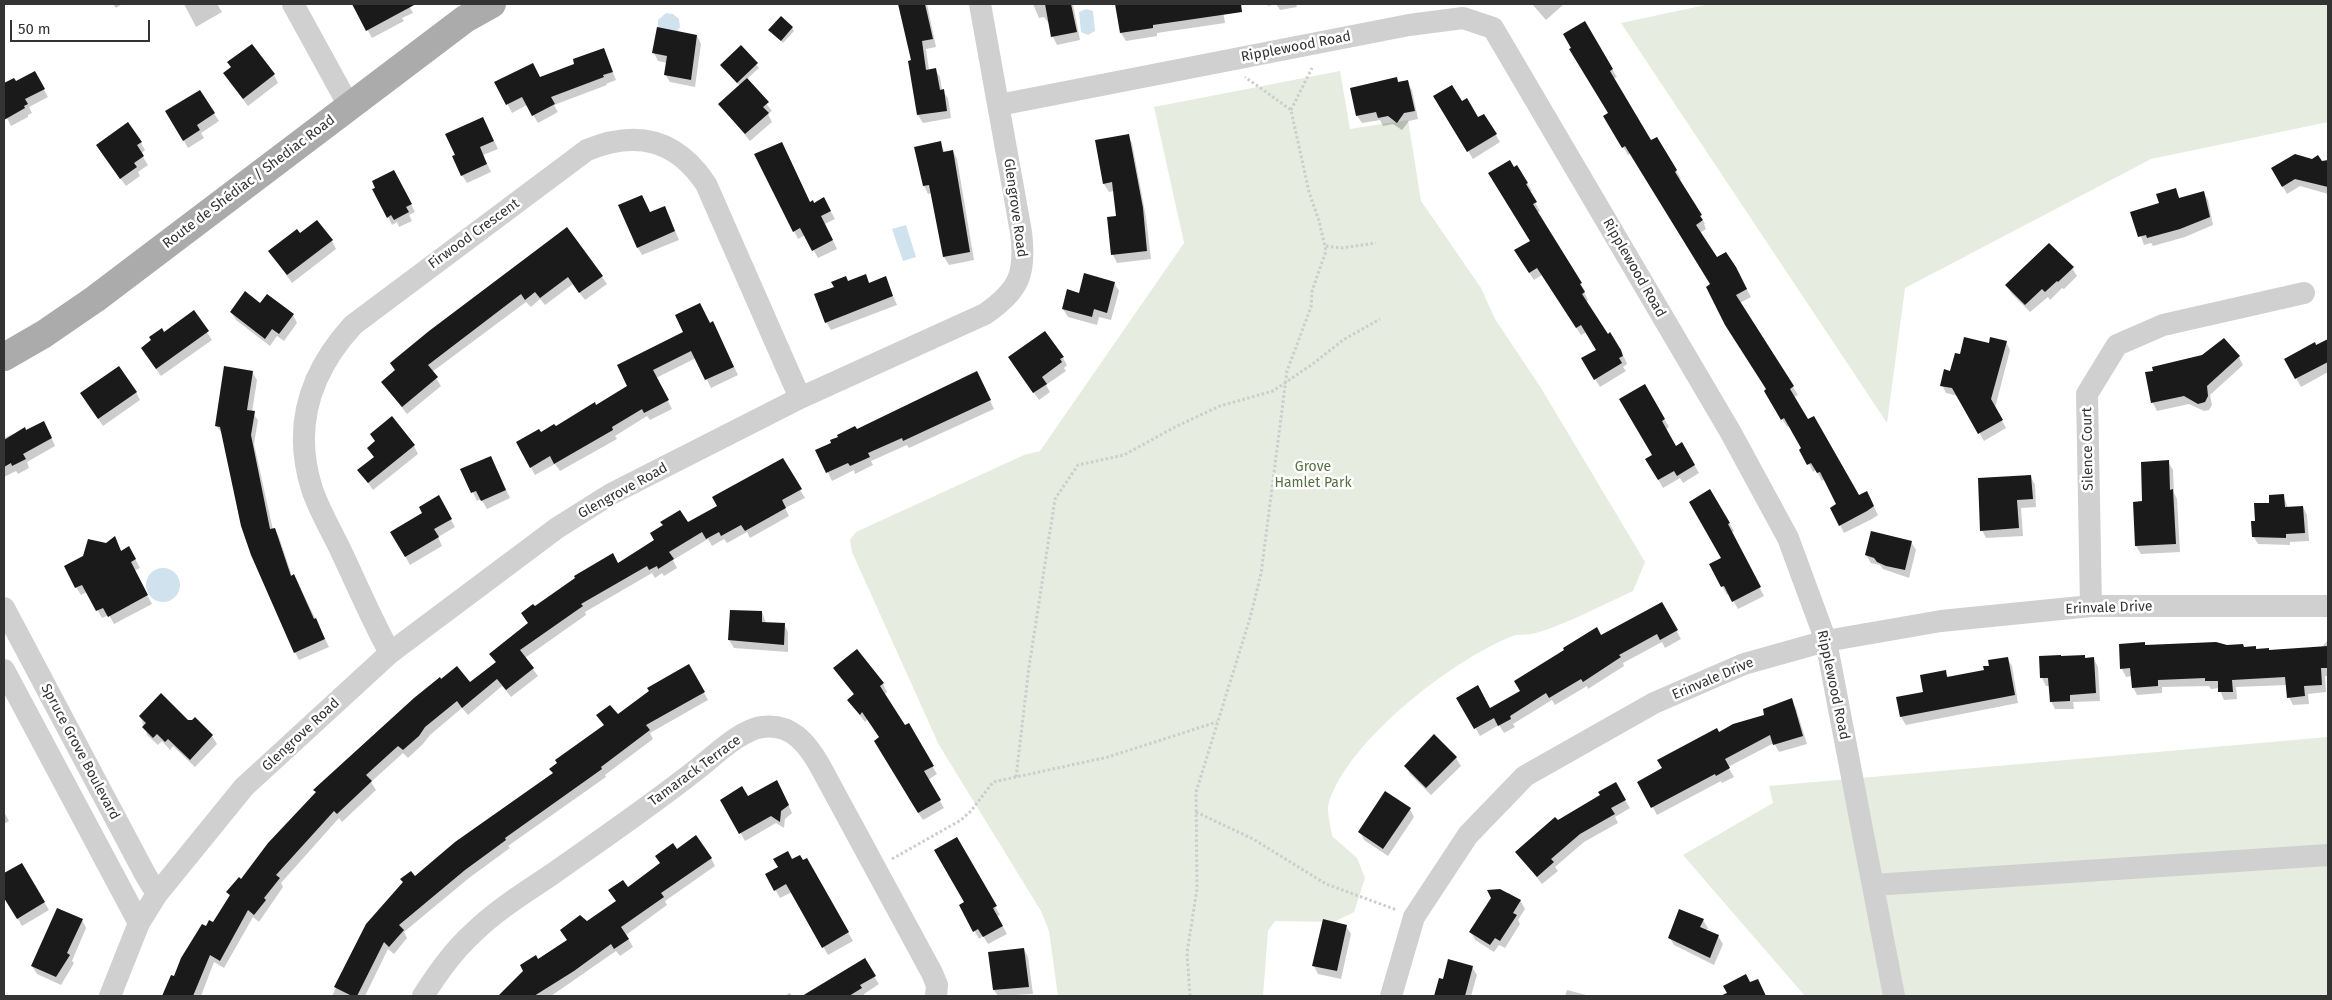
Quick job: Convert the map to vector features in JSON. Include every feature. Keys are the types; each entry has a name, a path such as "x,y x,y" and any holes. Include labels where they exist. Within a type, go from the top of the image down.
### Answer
{"main road":[{"name":"Route de Shédiac / Shediac Road","path":"4,357 44,334 95,299 465,19 492,4"}],"street":[{"path":"293,4 349,106"},
{"name":"Glengrove Road","path":"110,996 139,923 158,894 244,787 390,653 557,528 611,494 800,398 985,314 1000,304 1019,280 1023,266 1021,232 980,4"},
{"name":"Ripplewood Road","path":"999,104 1409,25 1463,18 1493,28 1731,433 1788,538 1826,641 1894,996"},
{"name":"Firwood Crescent","path":"390,653 312,490 304,457 304,426 309,396 319,371 334,346 353,325 587,150 608,142 634,139 658,144 680,154 694,165 706,184 800,398"},
{"name":"Silence Court","path":"2091,606 2087,394 2118,344 2164,325 2304,293"},
{"name":"Erinvale Drive","path":"1391,996 1414,917 1468,835 1525,776 1654,704 1744,664 1826,641 1941,620 2091,606 2328,606"},
{"name":"Spruce Grove Boulevard","path":"4,608 145,874 158,894"},
{"name":"Spruce Grove Boulevard","path":"4,670 139,923"},
{"name":"Tamarack Terrace","path":"423,996 441,968 472,933 728,744 760,727 773,726 787,730 800,737 809,747 932,973 937,985 936,996"},
{"path":"1872,885 2328,855"}],"path":[{"path":"1234,60 1248,80 1291,110"},
{"path":"1190,996 1187,953 1197,889 1196,792 1216,722 1250,618 1261,574 1288,370 1311,307 1312,291 1326,246 1309,192 1291,110 1312,68"},
{"path":"1326,246 1341,248 1376,244"},
{"path":"1016,777 1029,667 1055,499 1078,465 1124,455 1175,427 1220,406 1273,391 1314,364 1343,340 1380,319"},
{"path":"876,867 961,820 971,811 993,782 1108,757 1216,722"},
{"path":"1196,812 1253,839 1326,884 1414,917"}],"green space":[{"path":"1710,4 2328,4 2328,122 2151,159 1905,288 1887,423 1621,23"},
{"name":"Grove Hamlet Park","path":"1340,71 1350,129 1408,120 1421,201 1481,288 1495,319 1541,388 1645,562 1633,591 1548,629 1533,634 1510,637 1459,664 1405,705 1358,753 1340,778 1329,802 1328,810 1332,836 1357,858 1365,878 1354,912 1334,922 1275,921 1268,931 1263,996 1058,996 1049,931 1041,911 939,745 852,552 850,540 856,532 1024,455 1040,451 1184,243 1154,107"},
{"path":"2328,737 2328,996 1805,996 1683,855 1773,803 1769,786"}],"water":[{"path":"1086,9 1093,11 1095,31 1088,35 1081,32 1079,12"},
{"path":"666,13 673,14 679,19 680,27 676,33 658,28 658,20"},
{"path":"906,225 916,257 903,261 892,229"},
{"path":"163,568 170,569 175,573 179,578 179,592 175,597 170,601 163,602 156,601 151,597 147,592 146,585 147,578 151,573 156,569"}],"building":[{"path":"352,4 416,4 366,31"},
{"path":"898,4 925,4 933,39 922,41 926,70 936,68 940,90 944,89 947,111 917,115 908,61 911,60"},
{"path":"1045,4 1071,4 1077,32 1051,37"},
{"path":"1115,4 1241,4 1242,12 1153,25 1153,28 1120,33"},
{"path":"781,16 793,27 781,41 768,30"},
{"path":"1585,21 1613,69 1610,71 1651,140 1657,137 1677,170 1675,172 1702,215 1700,216 1703,220 1696,225 1717,257 1726,252 1736,267 1747,289 1736,295 1794,386 1790,389 1808,419 1814,416 1859,495 1867,491 1874,506 1867,511 1839,526 1830,508 1836,504 1820,472 1817,473 1811,463 1807,465 1799,450 1801,448 1784,418 1781,420 1764,391 1766,389 1725,325 1706,287 1710,284 1625,146 1622,148 1603,116 1608,113 1569,49 1571,48 1563,34"},
{"path":"657,27 697,35 691,80 664,75 667,56 652,53"},
{"path":"252,44 275,74 243,99 223,73 231,67 227,62"},
{"path":"741,45 758,63 737,83 720,65"},
{"path":"604,48 613,72 551,97 555,104 532,116 522,97 506,105 494,82 533,63 540,77 574,64 573,59"},
{"path":"35,71 45,89 25,99 28,104 24,106 25,108 4,120 4,83 14,78 16,81"},
{"path":"1397,77 1398,82 1408,80 1415,111 1404,113 1397,123 1388,116 1378,118 1376,112 1356,116 1350,88"},
{"path":"747,78 769,102 763,107 769,113 745,134 718,104"},
{"path":"1452,85 1462,101 1467,98 1478,117 1484,114 1497,134 1467,152 1433,96"},
{"path":"200,90 215,113 197,125 200,130 183,141 165,111"},
{"path":"483,117 494,141 480,147 487,164 461,176 452,156 455,155 445,134"},
{"path":"128,122 142,142 137,145 144,156 134,163 137,167 120,179 96,145"},
{"path":"1129,134 1143,208 1147,251 1111,255 1107,217 1116,216 1112,182 1103,184 1095,140"},
{"path":"941,141 943,152 953,150 970,252 943,257 929,185 923,186 914,147"},
{"path":"782,142 810,202 813,200 814,203 824,197 831,211 821,216 833,240 812,251 800,228 793,232 754,154"},
{"path":"2295,154 2312,159 2318,155 2322,161 2328,160 2328,187 2295,179 2282,187 2271,168"},
{"path":"1510,160 1514,167 1517,165 1528,183 1526,184 1537,202 1533,204 1582,283 1580,284 1585,292 1582,294 1608,334 1610,332 1621,350 1623,356 1619,358 1622,363 1594,380 1581,358 1596,350 1581,325 1576,328 1537,268 1529,273 1514,250 1530,241 1488,173"},
{"path":"394,170 412,204 406,207 409,212 394,220 391,215 387,218 372,189 375,188 372,181"},
{"path":"2176,188 2179,198 2204,191 2210,217 2180,229 2147,238 2146,235 2138,237 2130,212 2159,203 2156,194"},
{"path":"642,195 650,212 665,206 675,231 637,248 618,205"},
{"path":"317,220 333,240 287,275 268,251 297,229 300,233"},
{"path":"567,227 603,276 579,293 568,277 540,298 535,292 525,300 521,294 428,365 438,377 402,407 381,382 395,370 390,363 429,331"},
{"path":"2049,243 2074,267 2045,292 2042,289 2025,305 2005,285"},
{"path":"1084,273 1115,282 1107,313 1094,309 1092,317 1062,309 1067,289 1079,293"},
{"path":"866,274 869,283 886,276 893,296 825,323 814,294 834,287 831,282 846,276 848,281"},
{"path":"245,291 260,303 267,294 294,314 279,334 272,329 265,339 230,312"},
{"path":"700,303 710,323 713,321 734,367 705,380 691,351 653,370 669,400 644,413 642,409 612,427 613,430 554,464 550,456 530,468 516,442 539,429 541,432 554,424 556,426 595,402 596,405 627,386 617,365 683,332 675,315"},
{"path":"194,310 209,331 156,369 141,348 151,340 149,337 162,328 164,332"},
{"path":"1045,331 1064,357 1060,359 1062,362 1042,377 1047,384 1033,393 1008,357"},
{"path":"1964,337 1989,343 1990,337 2007,341 1991,399 2003,420 1978,434 1952,388 1940,386 1944,369 1950,371 1955,353 1960,354"},
{"path":"2224,338 2240,356 2207,386 2208,396 2205,402 2198,404 2184,396 2151,403 2145,372 2153,371 2152,367 2202,355"},
{"path":"2328,339 2328,362 2295,379 2284,359 2315,342 2316,345"},
{"path":"119,366 137,392 98,419 80,393"},
{"path":"224,366 253,371 247,410 255,411 251,435 270,529 275,528 291,576 294,574 325,639 294,653 251,555 241,526 220,427 215,426"},
{"path":"977,371 991,400 903,441 902,438 868,453 870,457 850,466 848,463 826,473 815,450 831,443 830,440 838,437 837,435 855,426 857,429"},
{"path":"1645,384 1665,419 1662,421 1676,446 1682,442 1695,465 1677,476 1674,471 1658,480 1645,459 1652,455 1619,399"},
{"path":"392,416 415,445 368,483 357,470 374,457 367,448 375,441 370,434"},
{"path":"44,421 52,438 23,454 26,459 12,466 11,463 4,467 4,440 25,427 26,430"},
{"path":"491,456 506,490 481,501 476,491 471,493 460,469"},
{"path":"783,458 802,489 782,500 786,508 745,531 741,525 721,536 719,532 706,539 702,532 669,552 674,559 658,569 657,566 649,570 647,566 581,604 583,606 520,650 534,668 506,690 497,679 462,708 457,701 425,727 419,736 403,750 398,746 366,775 372,781 337,814 334,811 276,875 280,878 264,898 266,900 254,915 248,910 220,961 210,955 193,996 162,996 171,975 174,976 181,958 202,924 206,926 209,920 213,922 230,895 226,892 239,877 241,879 268,843 316,792 313,790 414,698 457,666 470,682 496,662 489,654 528,623 521,613 533,604 535,606 575,578 574,576 613,553 618,563 654,540 650,533 663,525 660,522 680,510 688,522 717,506 712,497"},
{"path":"2169,460 2170,490 2173,489 2176,544 2135,546 2133,502 2142,501 2141,462"},
{"path":"2031,475 2033,499 2017,500 2019,528 1980,531 1978,478"},
{"path":"1710,489 1730,523 1728,524 1761,587 1732,602 1724,586 1721,587 1709,564 1721,558 1689,502"},
{"path":"2284,494 2285,507 2303,506 2305,533 2286,534 2286,538 2252,537 2251,521 2255,521 2254,503 2269,503 2269,495"},
{"path":"439,495 452,519 434,529 439,537 405,557 390,532 422,513 419,507"},
{"path":"1871,531 1912,541 1905,570 1886,566 1877,562 1874,558 1865,555"},
{"path":"115,536 121,551 129,546 136,559 131,562 148,595 108,617 103,608 96,611 82,585 75,588 64,566 83,556 88,539 106,543"},
{"path":"1662,602 1678,630 1660,640 1657,634 1619,655 1621,657 1583,682 1581,679 1549,698 1546,693 1510,716 1511,719 1498,726 1494,718 1474,729 1456,698 1478,685 1490,708 1520,691 1514,681 1597,627 1601,635"},
{"path":"730,610 762,611 762,622 785,623 784,645 728,640"},
{"path":"2145,642 2145,645 2216,642 2227,645 2243,644 2244,647 2256,646 2256,649 2269,648 2269,650 2328,646 2328,668 2321,668 2322,685 2304,686 2305,696 2287,698 2285,677 2232,680 2233,692 2218,692 2218,681 2205,681 2205,678 2158,680 2158,686 2132,688 2130,668 2120,669 2119,644"},
{"path":"857,649 884,683 880,686 905,725 909,723 934,766 924,771 941,800 918,813 874,741 879,737 862,712 860,715 847,700 854,694 833,668"},
{"path":"2085,655 2085,658 2094,657 2096,693 2070,695 2070,701 2050,702 2048,678 2040,678 2039,656"},
{"path":"2008,657 2015,695 1900,717 1896,697 1923,692 1920,675 1946,670 1947,677 1984,670 1983,666 1989,666 1988,660"},
{"path":"689,664 705,692 646,725 650,730 601,767 602,769 505,838 506,840 465,870 399,925 404,930 389,947 384,942 357,996 352,996 334,987 366,924 403,882 400,879 411,871 415,876 455,842 553,773 549,769 557,763 555,760 604,725 596,715 610,705 618,714 649,691 647,688"},
{"path":"161,693 188,720 192,720 195,717 213,735 190,760 168,739 165,742 157,734 153,738 142,727 146,723 139,716"},
{"path":"1792,698 1803,736 1773,745 1770,735 1725,759 1730,768 1651,808 1637,782 1662,768 1657,760 1717,728 1719,732 1733,724 1764,715 1763,709"},
{"path":"1434,734 1457,757 1426,788 1404,766"},
{"path":"777,780 789,805 781,811 780,822 771,816 739,834 720,800 742,786 748,796"},
{"path":"1616,782 1626,800 1611,808 1615,814 1580,834 1551,859 1554,862 1537,877 1515,852 1555,817 1558,820 1600,795 1598,792"},
{"path":"1385,791 1411,808 1383,849 1358,832"},
{"path":"696,835 712,858 661,893 664,897 621,927 629,939 614,949 611,944 574,971 534,996 498,996 523,971 520,965 536,955 538,959 567,940 560,930 580,915 587,921 616,901 608,890 623,880 628,887 660,863 655,856 673,843 677,849"},
{"path":"957,837 997,906 993,908 1003,926 983,937 978,929 973,932 959,905 964,902 934,850"},
{"path":"788,851 792,859 800,855 803,860 807,858 849,932 822,948 786,884 774,891 765,874 778,867 773,859"},
{"path":"22,863 45,902 17,919 4,898 4,873"},
{"path":"1500,889 1521,900 1513,913 1517,915 1500,941 1495,938 1490,945 1469,932 1491,898 1487,890"},
{"path":"57,908 83,919 67,953 70,955 56,977 31,966"},
{"path":"1679,909 1704,919 1700,927 1719,935 1710,958 1668,938"},
{"path":"1323,919 1347,925 1337,971 1312,966"},
{"path":"1024,948 1029,987 993,990 988,952"},
{"path":"865,958 876,976 860,985 862,988 849,996 802,996"},
{"path":"1448,959 1473,966 1465,996 1434,996 1439,978 1443,979"},
{"path":"1746,974 1750,982 1758,979 1766,996 1720,996 1727,993 1723,986"}]}
